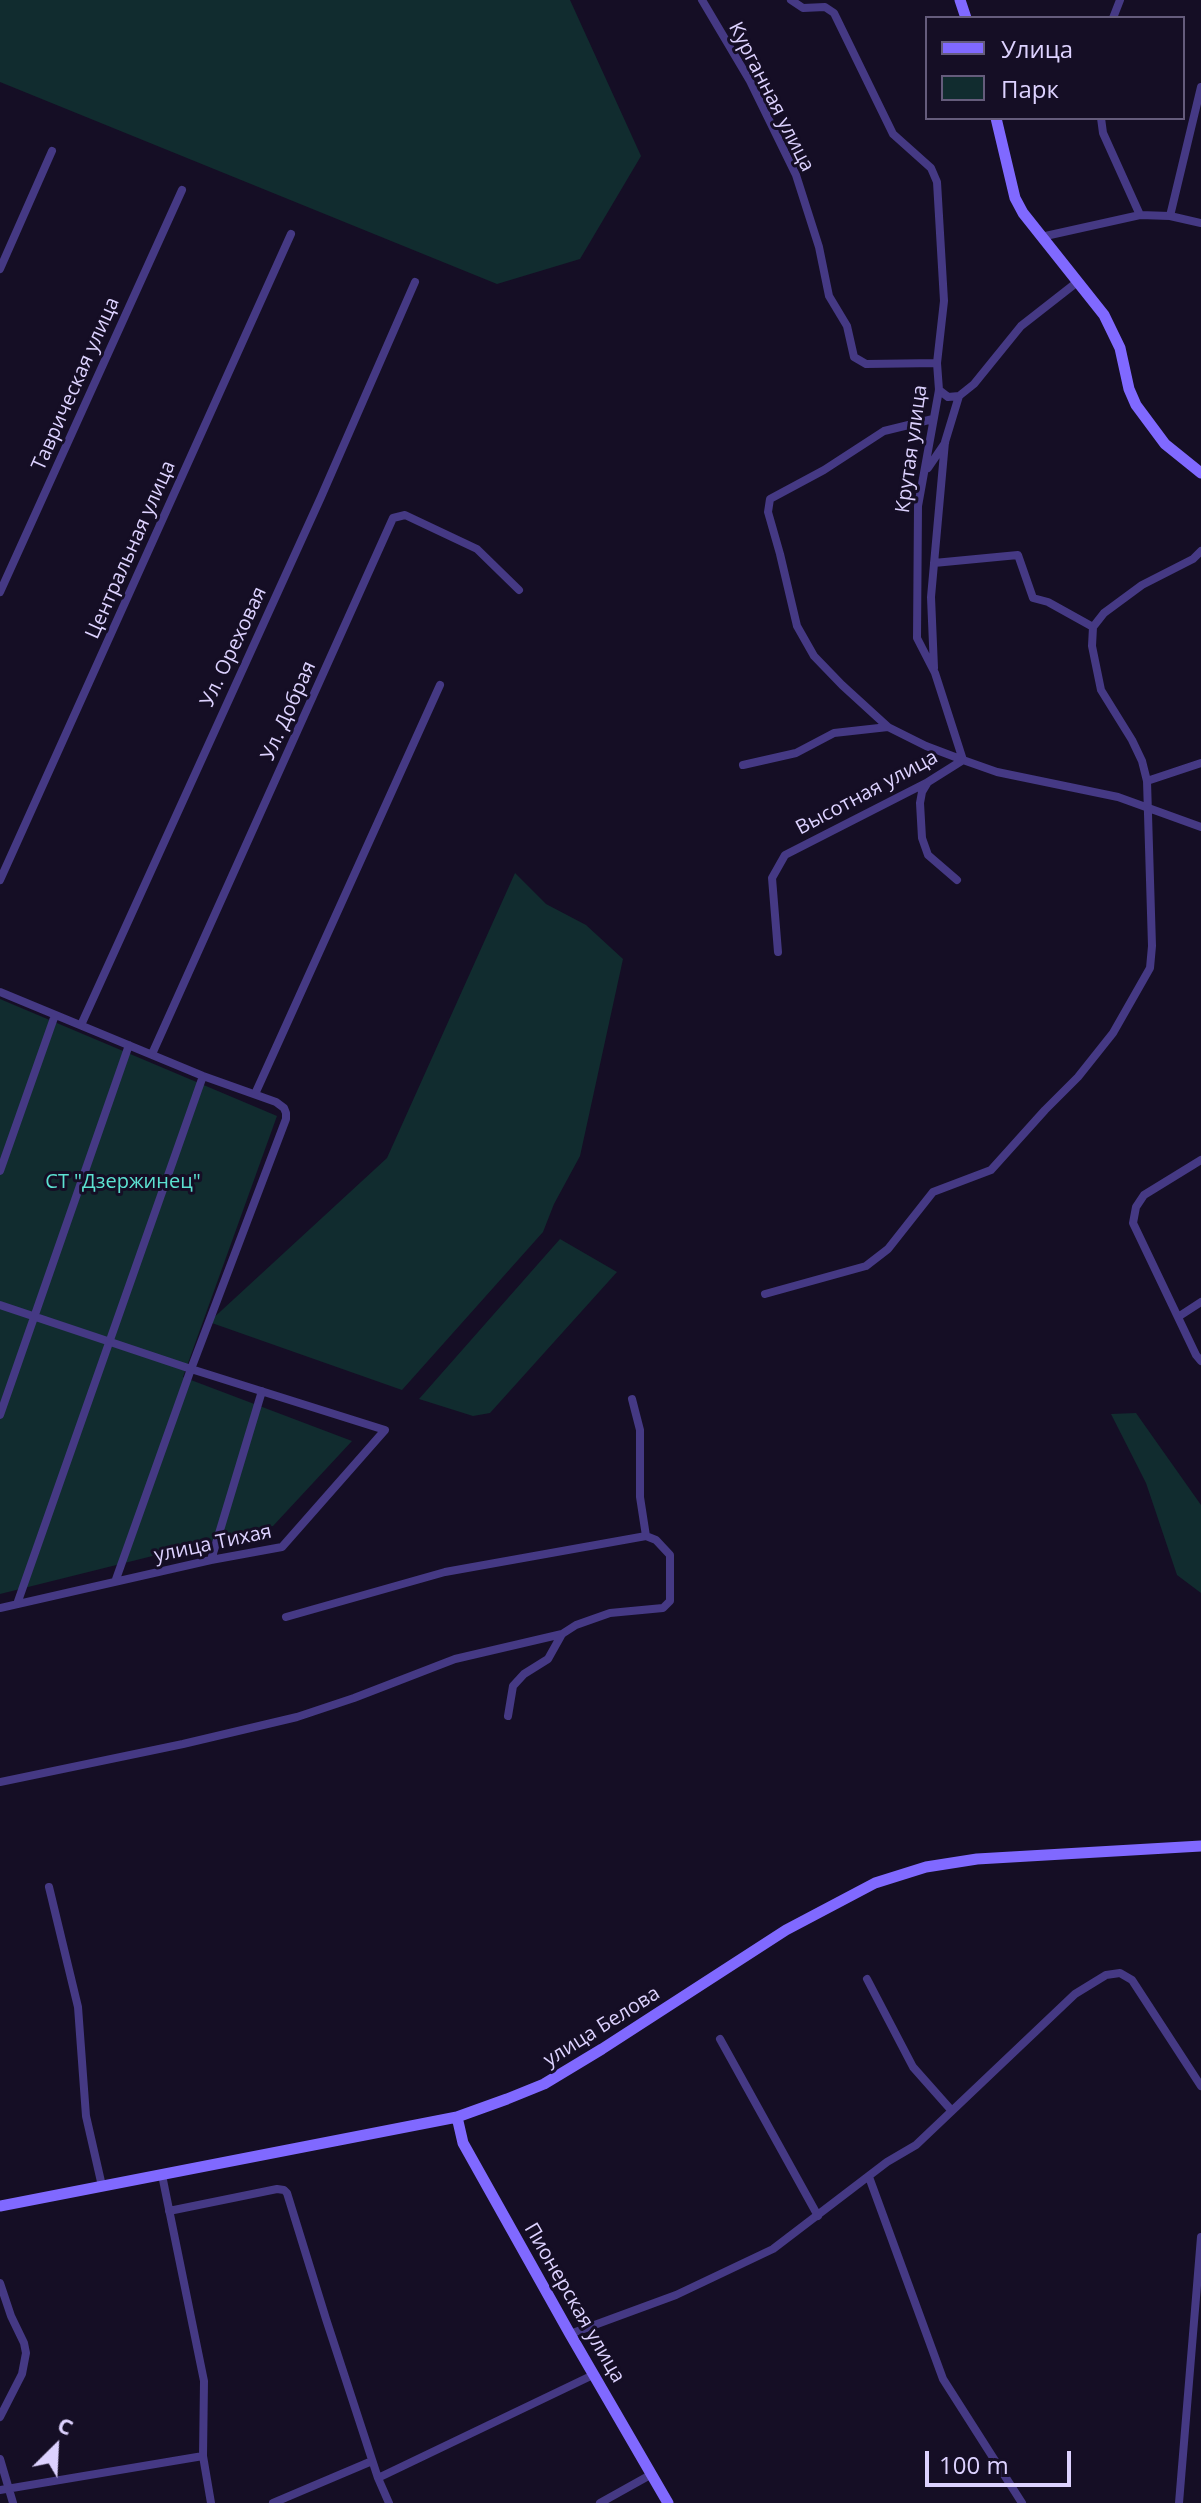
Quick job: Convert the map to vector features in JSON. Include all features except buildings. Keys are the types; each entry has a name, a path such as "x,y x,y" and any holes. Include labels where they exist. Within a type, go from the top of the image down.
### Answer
{"main road":[{"path":"996,120 1015,198 1023,213 1104,315 1120,348 1129,389 1136,405 1165,444 1201,473"},
{"name":"улица Белова","path":"0,2206 457,2117 544,2084 786,1930 875,1883 926,1867 977,1859 1201,1846"},
{"name":"Пионерская улица","path":"457,2117 463,2143 668,2503"}],"street":[{"name":"Курганная улица","path":"702,0 750,81 796,175 819,247 829,296 847,326 854,357 866,364 937,363"},
{"name":"Крутая улица","path":"791,0 803,8 825,7 834,13 893,134 931,168 937,182 944,301 937,363 939,390 918,506 917,638 935,673 963,760"},
{"path":"1170,216 1201,87"},
{"path":"1101,120 1103,133 1140,215"},
{"path":"0,269 52,151"},
{"name":"Таврическая улица","path":"0,592 182,190"},
{"path":"1041,237 1140,215 1170,216 1201,223"},
{"name":"Центральная улица","path":"0,880 291,234"},
{"name":"Ул. Ореховая","path":"81,1025 321,497 415,282"},
{"path":"939,390 948,397 959,396 974,384 1021,326 1076,283"},
{"path":"935,673 931,597 945,442 959,396"},
{"name":"Высотная улица","path":"933,419 884,431 824,470 770,499 768,506 797,626 814,656 888,727 963,760"},
{"path":"925,473 945,442"},
{"name":"Ул. Добрая","path":"152,1054 393,518 405,515 477,549 519,590"},
{"path":"765,1294 866,1266 888,1249 933,1192 991,1170 1078,1077 1113,1033 1150,968 1147,781 1132,740 1101,690 1092,646 1093,627 1104,613 1129,594 1193,559 1201,551"},
{"path":"934,563 1018,555 1033,598 1048,602 1093,627"},
{"path":"255,1094 440,685"},
{"path":"743,765 796,753 834,733 888,727"},
{"path":"963,760 997,772 1118,797 1201,827"},
{"name":"Высотная улица","path":"778,952 772,878 785,855 928,782 963,760"},
{"path":"1147,781 1201,763"},
{"path":"928,782 920,803 922,838 928,855 957,880"},
{"path":"0,992 284,1108 286,1119 191,1369 115,1582"},
{"path":"0,1171 55,1015"},
{"path":"0,1415 129,1045"},
{"path":"17,1604 203,1076"},
{"path":"1201,1160 1144,1195 1136,1207 1133,1223 1201,1361"},
{"path":"1178,1317 1201,1302"},
{"path":"0,1305 262,1391 211,1560"},
{"name":"улица Тихая","path":"0,1608 282,1547 385,1430 262,1391"},
{"path":"632,1399 640,1430 640,1497 646,1536"},
{"path":"0,1782 297,1717 455,1659 562,1634 576,1625 610,1613 663,1608 670,1598 670,1555 664,1546 646,1536 445,1572 286,1617"},
{"path":"508,1716 513,1686 524,1674 548,1659 562,1634"},
{"path":"49,1887 78,2007 86,2116 102,2186"},
{"path":"570,2334 676,2295 773,2249 916,2145 1075,1994 1106,1975 1126,1976 1137,1985 1201,2086"},
{"path":"867,1979 913,2067 952,2111"},
{"path":"720,2039 818,2216"},
{"path":"162,2175 204,2381 203,2456 211,2503"},
{"path":"869,2177 943,2379 1022,2503"},
{"path":"169,2211 277,2189 287,2193 372,2461 389,2503"},
{"path":"1179,2503 1201,2237"},
{"path":"0,2283 26,2353 22,2374 0,2417"},
{"path":"378,2478 593,2375"},
{"path":"4,2489 203,2456"},
{"path":"0,2459 4,2489 13,2503"},
{"path":"273,2503 372,2461"},
{"path":"600,2503 652,2474"}],"green space":[{"path":"0,0 570,0 641,156 580,259 497,284 0,82"},
{"path":"515,873 546,904 586,925 623,959 580,1156 543,1232 402,1390 209,1322 387,1158"},
{"name":"СТ \"Дзержинец\"","path":"0,999 277,1116 183,1377 352,1441 273,1526 0,1594"},
{"path":"560,1239 617,1272 490,1413 473,1416 419,1399"},
{"path":"1136,1413 1201,1505 1201,1593 1177,1575 1146,1483 1111,1414"}]}
